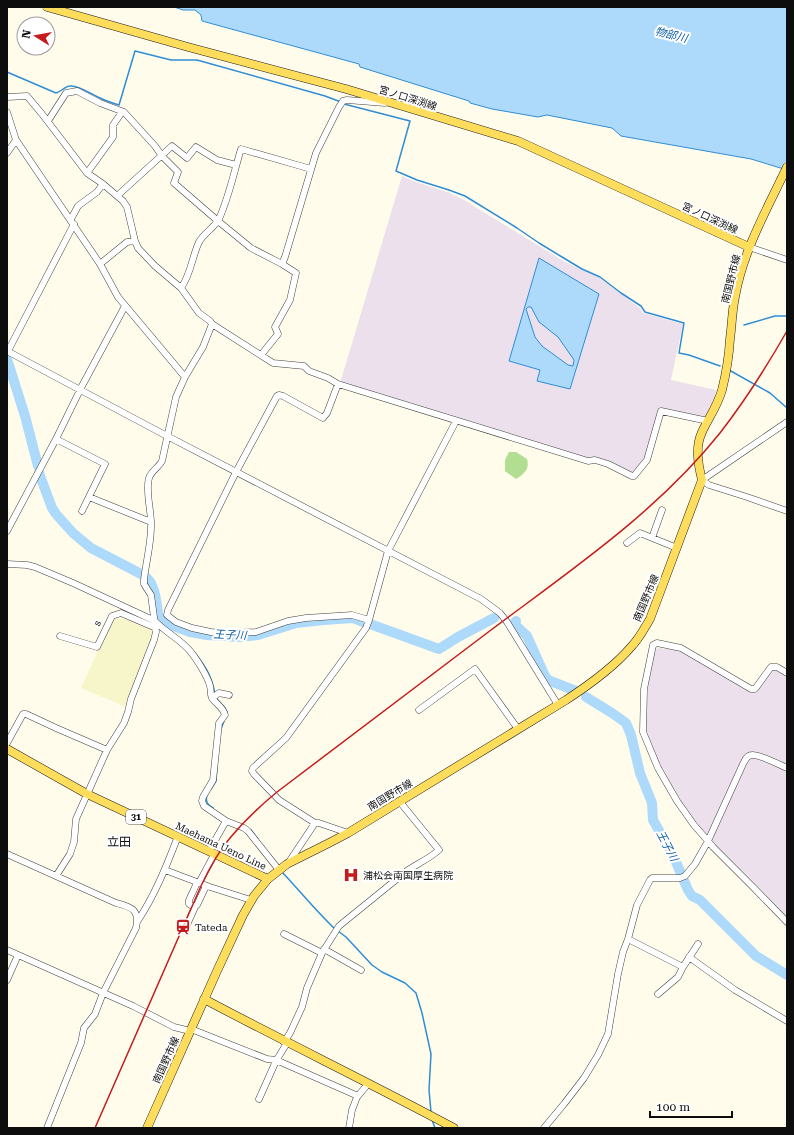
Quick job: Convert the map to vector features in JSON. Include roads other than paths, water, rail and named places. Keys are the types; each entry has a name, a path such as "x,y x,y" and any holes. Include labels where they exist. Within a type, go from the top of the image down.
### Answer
{"main road":[{"name":"宮ノ口深渕線","path":"47,7 392,103 518,141 750,244"},
{"name":"南国野市線","path":"268,879 289,862 348,833 589,685 626,652 638,638 650,619 702,480 698,454 702,433 718,402 722,389 730,341 735,297 750,244 787,167"},
{"name":"Maehama Ueno Line","path":"7,749 87,794 268,879 251,900 204,999"},
{"name":"南国野市線","path":"147,1128 204,999"},
{"path":"204,999 454,1128"}],"street":[{"path":"48,121 66,93 77,91 122,112 178,172 174,183 251,248 296,273 290,300 275,327 278,334 261,355"},
{"path":"7,97 27,96 87,172 123,201 127,207 138,248 155,266 180,288 199,313 212,324 273,363 304,366 309,371 328,378 338,384 588,462 595,460 608,464 633,476 647,460 661,411 708,421"},
{"path":"282,264 316,153 342,103 352,100 392,103"},
{"path":"7,112 16,140 100,264 118,297 185,377"},
{"path":"87,172 113,137 113,125 122,112"},
{"path":"7,153 16,140"},
{"path":"117,196 172,146 187,158 196,147 217,160 236,165"},
{"path":"180,288 187,278 200,240 218,221 241,149 311,169"},
{"path":"103,184 96,192 78,206 72,222 8,351 167,436 481,599 500,613 511,627 558,704"},
{"path":"100,264 127,242 135,241"},
{"path":"750,244 787,260"},
{"path":"7,531 125,306"},
{"path":"56,876 70,854 74,842 76,819 107,750 118,734 128,712 131,698 154,640 156,632 151,594 144,584 151,533 148,493 149,480 152,472 162,461 176,397 185,377 203,347 212,324"},
{"path":"155,622 167,615 168,610 236,472 277,396 282,396 323,418 327,413 338,384"},
{"path":"348,833 315,823 279,800 252,771 253,768 286,738 366,628 370,620 388,551 456,421"},
{"path":"787,422 702,480 709,485 787,511"},
{"path":"56,439 105,464 82,511"},
{"path":"89,497 151,522"},
{"path":"652,538 662,510"},
{"path":"627,543 640,533 677,548"},
{"path":"7,564 35,567 74,583 155,622 190,650 210,685 212,698 225,714 219,724 213,780 202,801 204,806 226,821 248,831 278,870"},
{"name":"s","path":"60,636 97,647 112,616 122,613 155,622"},
{"path":"167,615 176,622 192,628 211,632 229,633 256,632 288,621 306,618 352,615 370,620"},
{"path":"787,673 776,667 771,667 755,689 751,690 681,648 657,643 653,645 644,689 643,732 658,768 677,801 694,825 713,847 787,922"},
{"path":"420,710 475,669 518,729"},
{"path":"212,698 219,693 229,695"},
{"path":"7,743 23,714 26,714 107,750"},
{"path":"544,1128 584,1078 598,1055 608,1034 623,952 635,916 637,905 650,880 652,878 682,877 695,864 708,840 747,757 752,755 759,756 787,768"},
{"path":"259,1099 302,1007 307,988 323,951 339,926 408,870 440,850 400,802"},
{"path":"195,907 189,904 189,902 226,821"},
{"path":"289,862 315,823"},
{"path":"137,922 144,912 165,870 178,836"},
{"path":"7,854 116,903 133,909 137,915 136,928 103,993 95,1014 84,1028 81,1043 47,1128"},
{"path":"165,870 206,886 251,900"},
{"path":"186,927 206,886"},
{"path":"284,934 361,970"},
{"path":"628,939 683,967"},
{"path":"658,994 676,980 698,944"},
{"path":"7,950 133,1006 174,1027 190,1030 267,1059 276,1060 358,1096"},
{"path":"7,980 18,955"},
{"path":"689,957 735,990 787,1021"},
{"path":"349,1128 352,1110 358,1096 368,1084"}],"water":[{"name":"物部川","path":"174,7 787,7 787,170 751,159 621,136 612,128 547,115 538,117 492,109 360,67 359,64 202,21 201,15 195,10 183,10"},
{"path":"539,258 599,294 570,389 537,381 540,370 509,361","holes":["531,307 539,322 558,337 574,360 573,366 568,365 542,346 535,337 526,309"]}],"waterway":[{"path":"7,72 56,93 66,87 73,86 119,105 135,51 171,60 197,60 325,96 341,102"},
{"path":"344,104 410,121 396,171 417,180 465,196 562,257 582,269 600,277 641,306 645,312 684,323 679,353 720,366"},
{"path":"744,325 775,316 787,316"},
{"name":"王子川","path":"7,359 25,416 38,466"},
{"path":"729,370 770,393 787,408"},
{"name":"王子川","path":"39,473 52,508 73,533 91,548 143,575"},
{"name":"王子川","path":"147,578 153,587 159,618 168,624 190,632 207,635 240,637 258,635 296,623 353,618 366,623"},
{"name":"王子川","path":"159,618 161,624"},
{"name":"王子川","path":"370,624 439,649 494,618"},
{"name":"王子川","path":"516,621 514,624 527,636 548,680 576,691"},
{"path":"172,632 186,643"},
{"path":"195,653 208,672 215,694"},
{"name":"王子川","path":"586,697 626,723 631,735 640,773 652,803 653,820 673,855 692,896 700,900 756,956 787,975"},
{"path":"216,698 227,712"},
{"path":"221,729 224,721"},
{"path":"211,789 216,781 217,766"},
{"path":"207,795 207,803 213,808"},
{"path":"251,830 258,839"},
{"path":"282,872 335,929"},
{"path":"338,931 346,937 372,965 382,972 405,983 416,993 431,1054 429,1090 431,1112"},
{"path":"432,1120 435,1128"}],"railway":[{"path":"95,1128 201,886 218,855 235,832 252,814 277,792 612,539 669,489 720,433 755,383 787,331"}],"place":[{"name":"浦松会南国厚生病院","path":"351,875"},
{"name":"Tateda","path":"183,927"}],"district":[{"name":"立田","path":"119,842"}]}
